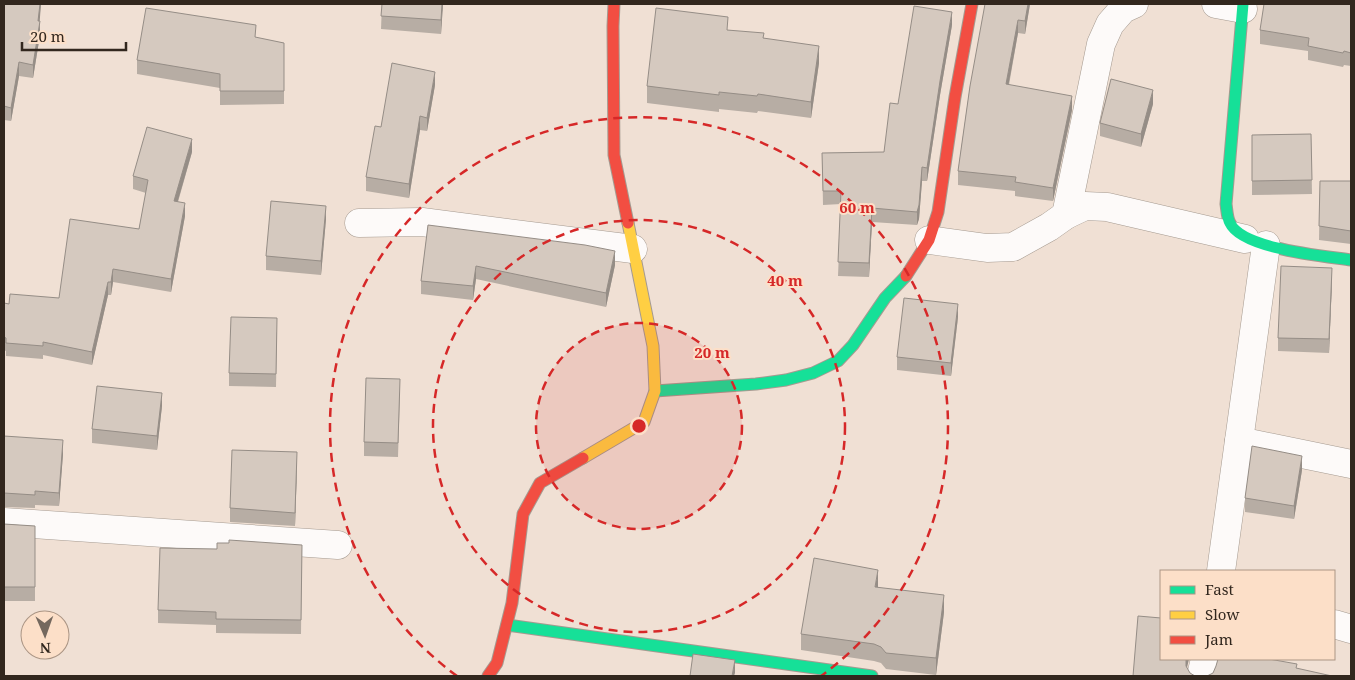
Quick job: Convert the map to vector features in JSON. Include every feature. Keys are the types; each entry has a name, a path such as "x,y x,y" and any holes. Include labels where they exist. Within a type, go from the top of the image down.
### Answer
{"street":[{"path":"488,676 497,662 512,603 523,514 540,483 644,422 655,391 653,346 614,155 614,4"},
{"path":"655,391 786,380 813,373 838,361 853,345 885,298 909,272 930,240 938,212 955,97 972,4"},
{"path":"1066,215 1101,44 1110,24 1123,9 1134,4"},
{"path":"1216,4 1243,6 1226,204 1231,225 1256,242"},
{"path":"930,240 987,248 1014,247 1066,215 1085,206 1107,208 1279,249 1351,260"},
{"path":"359,223 422,222 633,249"},
{"path":"1221,570 1239,441 1256,242"},
{"path":"1239,441 1351,464"},
{"path":"4,522 338,545"},
{"path":"1335,624 1351,628"},
{"path":"507,625 872,676"},
{"path":"1201,676 1204,660"}],"building":[{"path":"4,4 40,4 38,21 40,21 33,65 19,62 11,108 4,106"},
{"path":"382,4 442,4 441,20 381,16"},
{"path":"985,4 1028,4 1025,21 1018,20 1006,84 1072,96 1053,188 1015,182 1016,177 958,171 970,86"},
{"path":"1264,4 1351,4 1351,53 1308,46 1309,38 1260,30"},
{"path":"914,6 952,12 927,168 922,167 917,212 872,208 869,263 838,262 841,191 823,191 822,153 884,152 890,103 898,104"},
{"path":"146,8 256,25 255,37 284,43 284,91 220,91 220,74 137,60"},
{"path":"656,8 728,17 727,30 764,33 763,38 819,46 811,102 758,94 757,96 719,92 719,95 647,86"},
{"path":"392,63 435,72 427,118 420,116 409,184 366,177 375,126 381,127"},
{"path":"1111,79 1153,90 1141,134 1100,123"},
{"path":"147,127 192,139 174,201 185,203 171,279 113,269 111,282 108,282 92,352 43,342 43,346 6,343 6,338 4,337 4,303 9,304 10,294 59,298 70,219 139,229 148,180 133,176"},
{"path":"1311,134 1312,180 1252,181 1252,135"},
{"path":"1320,181 1351,181 1351,231 1319,226"},
{"path":"271,201 326,206 321,261 266,256"},
{"path":"428,225 585,245 615,251 606,293 476,266 473,286 421,281"},
{"path":"1281,266 1332,268 1329,339 1278,338"},
{"path":"904,298 958,304 951,363 897,357"},
{"path":"231,317 277,318 276,374 229,373"},
{"path":"366,378 400,379 398,443 364,442"},
{"path":"97,386 162,393 157,436 92,429"},
{"path":"4,436 63,440 59,493 35,491 35,495 4,493"},
{"path":"1252,446 1302,456 1294,506 1245,498"},
{"path":"232,450 297,452 295,513 230,508"},
{"path":"4,524 35,526 35,587 4,587"},
{"path":"229,540 302,545 301,620 216,619 216,612 158,610 160,548 217,549 217,543 229,543"},
{"path":"814,558 878,570 875,587 944,595 936,658 886,653 881,647 874,644 801,634"},
{"path":"1138,616 1160,618 1160,660 1186,660 1186,666 1190,673 1195,676 1133,676"},
{"path":"693,654 735,660 732,676 690,676"},
{"path":"1218,660 1275,660 1297,664 1296,668 1332,676 1207,676 1213,673"}],"traffic: fast":[{"path":"1243,4 1226,204 1229,221 1238,232 1266,245 1285,250 1351,260"},
{"path":"655,391 756,384 786,380 813,373 838,361 853,345 885,298 906,276"},
{"path":"507,625 872,676"}],"traffic: slow":[{"path":"583,458 644,422 655,391 653,346 628,223"}],"traffic: jam":[{"path":"614,4 614,155 628,223"},
{"path":"906,276 929,240 938,212 955,97 972,4"},
{"path":"488,676 497,663 512,603 523,514 540,483 583,458"}]}
